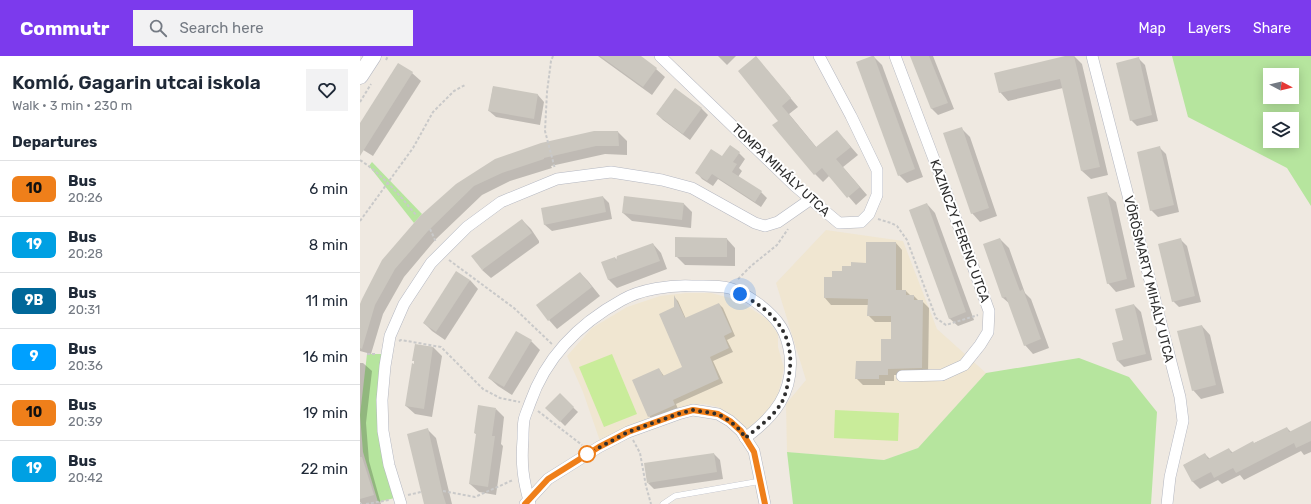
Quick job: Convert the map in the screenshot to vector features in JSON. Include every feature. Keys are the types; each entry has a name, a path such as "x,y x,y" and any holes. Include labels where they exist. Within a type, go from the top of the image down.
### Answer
{"main road":[{"path":"360,76 373,56"}],"street":[{"name":"TOMPA MIHÁLY UTCA","path":"660,56 795,186 839,222 861,222 869,214"},
{"path":"819,56 852,116 878,170 877,195 869,214"},
{"name":"KAZINCZY FERENC UTCA","path":"895,56 989,311 988,332 980,346 964,366 942,375 902,376"},
{"name":"VÖRÖSMARTY MIHÁLY UTCA","path":"1092,56 1180,397 1183,421 1170,477 1167,504"},
{"path":"400,500 389,465 382,431 382,400 390,336 404,304 431,263 467,227 501,202 558,179 611,172 662,180 692,188 755,223 765,226 778,222 812,199"},
{"path":"528,502 523,476 522,456 524,420 541,376 563,345 588,322 623,299 658,287 685,285 729,288 752,299 772,314 784,330 788,342 791,365 788,385 782,402 762,426 745,438"},
{"path":"528,502 548,479 591,452 628,432 693,410 718,414 730,421 741,431 754,452 765,504"}],"lane":[{"path":"663,504 676,496 761,481"}],"path":[{"path":"552,56 547,92 545,131 558,179"},
{"path":"360,221 413,148 433,112 454,91 465,85"},
{"path":"360,160 388,183 417,216"},
{"path":"869,214 897,226 907,240 936,318 946,324 989,311"},
{"path":"729,288 751,266 777,245 788,228"},
{"path":"430,229 441,253 514,308 559,351"},
{"path":"387,354 401,340 441,347 484,388 500,398 529,404"},
{"path":"546,418 591,452"},
{"path":"628,432 640,452 646,486 652,504"},
{"path":"442,491 475,497 523,476"},
{"path":"366,504 400,500"}],"shaded area":[{"path":"826,230 903,241 937,329 986,373 918,448 884,460 787,452 786,404 806,380 776,283"},
{"path":"686,293 711,293 730,298 747,306 767,319 778,334 778,347 784,368 777,400 768,412 746,432 731,416 718,407 704,404 691,405 600,441 583,392 567,356 592,328 627,307 660,296"}],"green space":[{"path":"1172,56 1311,56 1311,206 1287,168 1188,117"},
{"path":"372,162 422,214 414,223 369,166"},
{"path":"367,354 387,354 382,400 399,497 378,502 363,452 360,415"},
{"path":"612,354 637,414 604,427 579,367"},
{"path":"1079,358 1129,377 1157,412 1151,504 793,504 787,452 884,460 918,448 986,373"},
{"path":"835,410 899,413 898,441 834,438"}],"building":[{"path":"600,56 641,56 657,68 643,87"},
{"path":"756,56 791,98 782,106 816,147 837,130 851,147 836,159 860,187 847,198 822,168 814,175 772,125 778,121 738,71"},
{"path":"874,56 915,169 898,176 856,62"},
{"path":"910,56 929,56 948,103 931,109"},
{"path":"1065,56 1074,56 1100,167 1081,171 1060,79 999,93 994,73"},
{"path":"1139,57 1152,115 1130,121 1116,63"},
{"path":"398,63 413,72 360,156 360,123"},
{"path":"493,86 538,94 534,119 488,111"},
{"path":"675,88 702,108 683,134 656,114"},
{"path":"962,127 989,208 971,214 943,133"},
{"path":"594,131 618,131 619,146 596,146 544,158 502,173 474,186 428,231 395,269 375,305 362,349 360,348 360,304 362,299 382,260 420,216 456,184 495,159 541,143"},
{"path":"730,145 740,152 733,162 737,164 732,172 762,191 755,202 712,174 707,181 695,173 711,149 722,156"},
{"path":"1160,146 1174,205 1150,211 1137,152"},
{"path":"1107,192 1127,279 1107,284 1087,197"},
{"path":"603,196 606,212 544,225 541,208"},
{"path":"624,196 684,203 682,220 622,213"},
{"path":"927,203 966,312 949,319 909,210"},
{"path":"522,219 532,233 482,270 471,256"},
{"path":"675,237 727,238 727,257 675,257"},
{"path":"1000,238 1020,291 1023,289 1041,339 1024,346 1006,297 1002,298 983,244"},
{"path":"1181,238 1195,296 1172,302 1158,244"},
{"path":"866,242 896,242 896,290 906,290 906,295 914,295 914,300 923,300 922,368 888,369 888,375 879,375 879,379 855,379 856,361 881,361 881,339 891,339 891,316 867,316 868,299 824,298 824,277 832,277 832,271 842,271 842,266 851,266 851,262 866,263"},
{"path":"653,243 660,261 608,280 601,262 615,257 616,261 617,256"},
{"path":"456,271 470,280 436,332 423,323"},
{"path":"580,272 592,287 548,321 536,305"},
{"path":"674,295 685,318 719,303 732,332 724,336 729,348 710,357 719,379 673,400 675,405 648,417 632,380 659,368 663,376 682,367 659,314 674,307"},
{"path":"1134,304 1146,354 1117,361 1112,343 1123,340 1115,309"},
{"path":"1202,325 1216,385 1192,391 1177,331"},
{"path":"516,331 532,340 504,387 488,378"},
{"path":"415,344 433,347 424,409 405,406 412,363 414,364 414,361 412,361"},
{"path":"560,393 574,407 560,422 545,408"},
{"path":"478,405 496,408 492,436 495,436 488,487 469,484 476,434 474,433"},
{"path":"1311,421 1311,441 1296,448 1294,443 1236,473 1233,468 1214,478 1211,472 1192,482 1183,465 1205,453 1208,459 1229,448 1231,453 1253,441 1254,443 1287,427 1289,432"},
{"path":"428,428 446,504 424,504 407,434"},
{"path":"714,453 717,472 647,483 644,463"},
{"path":"360,457 362,457 374,495 360,499"}],"bus line":[{"name":"10","path":"525,504 548,479 599,447 628,432 693,410 718,414 730,421 741,431 754,452 765,504"}],"route":[{"path":"587,454 628,432 693,410 718,414 730,421 741,431 745,438 762,426 782,402 788,385 791,365 788,342 784,330 772,314 752,299 740,294"}]}
